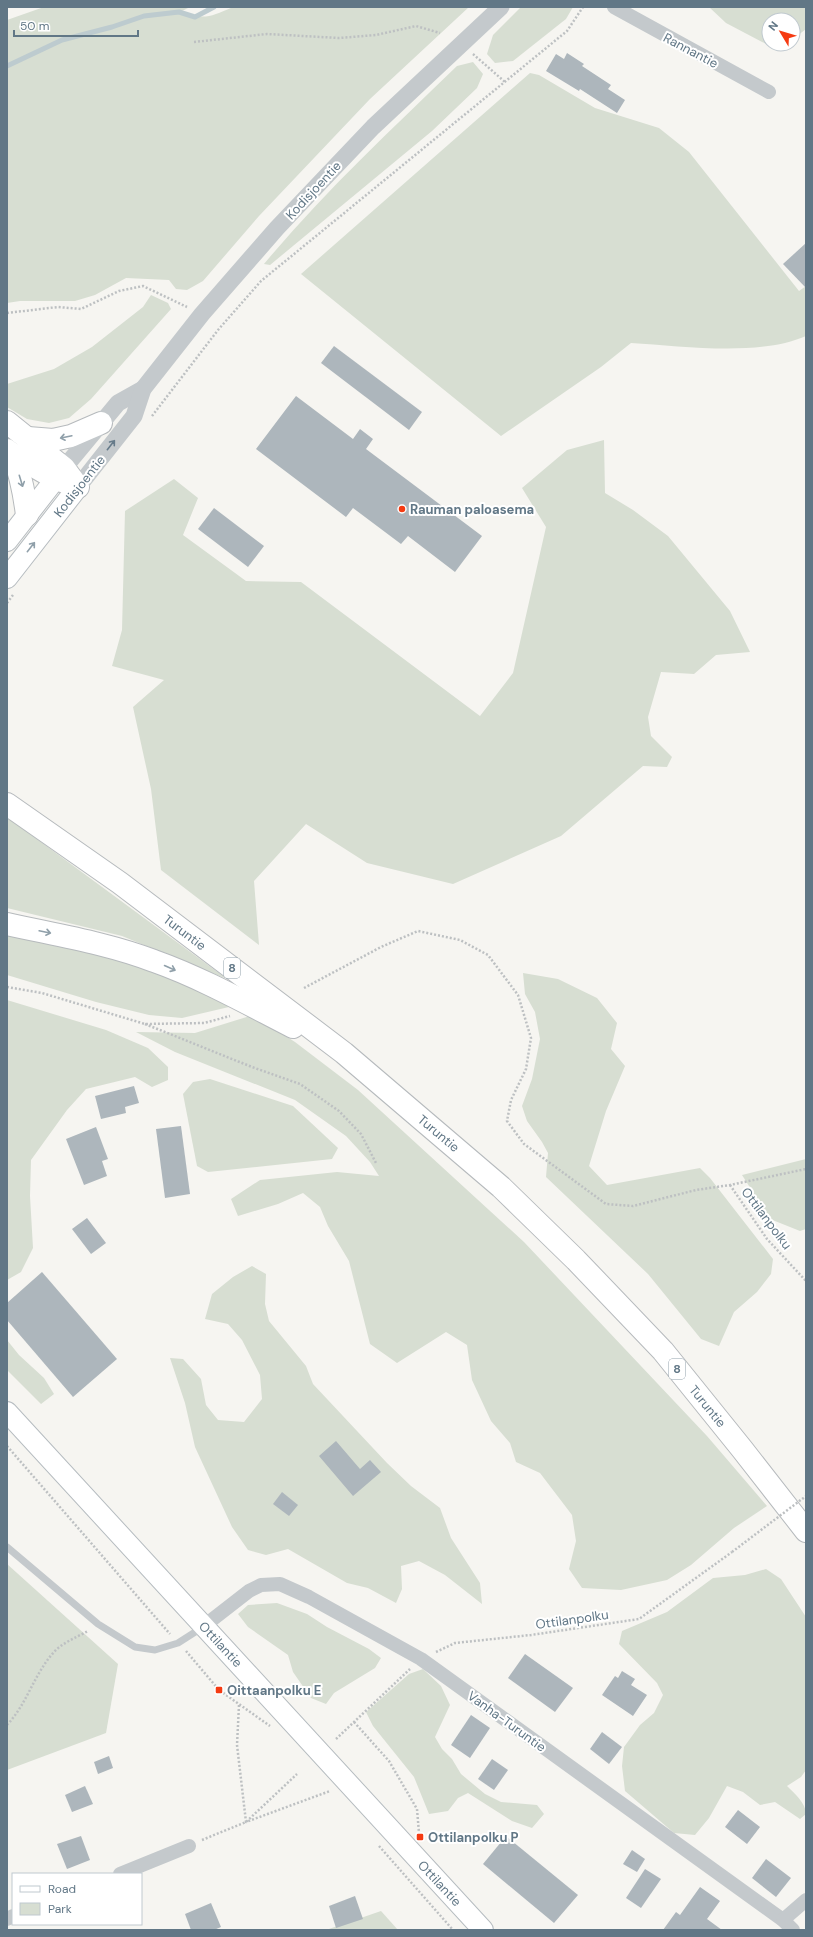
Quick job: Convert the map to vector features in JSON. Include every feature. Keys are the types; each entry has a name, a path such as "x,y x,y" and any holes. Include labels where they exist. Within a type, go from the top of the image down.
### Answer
{"highway":[{"path":"7,422 28,438 60,474"},
{"path":"28,438 59,439 71,436 101,424"},
{"path":"9,451 60,474 78,487"},
{"path":"9,451 23,486 27,515"},
{"name":"Turuntie","path":"7,804 120,883 344,1053 501,1186 576,1260 663,1351 806,1531"},
{"path":"7,924 91,942 154,961 221,990 344,1053"}],"main road":[{"name":"Kodisjoentie","path":"7,541 60,474"},
{"name":"Kodisjoentie","path":"12,584 78,487"},
{"name":"Ottilantie","path":"7,1412 483,1930"}],"street":[{"name":"Kodisjoentie","path":"78,487 134,416 143,389 202,314 277,228 373,127 502,7"},
{"name":"Rannantie","path":"614,7 769,92"},
{"name":"Kodisjoentie","path":"60,474 118,403 143,389"},
{"name":"Vanha-Turuntie","path":"204,1626 248,1591 261,1585 280,1584 309,1597 420,1659 782,1920 793,1930"},
{"path":"122,1873 189,1846"},
{"path":"782,1920 806,1900"}],"lane":[{"path":"7,1547 98,1624 135,1647 155,1650 178,1643 204,1626"}],"path":[{"path":"150,418 218,330 261,281 567,31 583,7"},
{"path":"194,42 268,34 339,38 376,35 416,26 440,33"},
{"path":"473,54 505,82"},
{"path":"7,313 58,307 81,309 119,290 143,286 202,314"},
{"path":"7,603 12,584"},
{"path":"304,988 381,947 418,932 460,940 488,955 518,995 531,1038 526,1069 512,1100 507,1121 524,1144 606,1204 632,1206 696,1190 730,1185 806,1169"},
{"path":"7,987 42,994 145,1024 252,1068 300,1084 339,1111 361,1134 376,1163"},
{"path":"145,1024 204,1023 233,1015"},
{"name":"Ottilanpolku","path":"730,1185 767,1239 806,1281"},
{"path":"7,1446 219,1690 274,1729"},
{"name":"Ottilanpolku","path":"336,1739 420,1659 455,1643 531,1636 639,1619 732,1552 806,1496"},
{"path":"7,1725 17,1715 35,1680 54,1652 98,1624"},
{"path":"240,1705 237,1745 246,1822"},
{"path":"354,1722 389,1761 417,1809 420,1838 418,1860"},
{"path":"246,1822 297,1774"},
{"path":"325,1785 335,1796"},
{"path":"189,1846 246,1822 330,1790"},
{"path":"376,1843 453,1930"}],"green space":[{"path":"44,7 190,7 180,12 202,17 213,15 233,7 469,7 370,99 259,216 203,281 187,290 176,289 169,280 126,278 95,295 75,301 20,301 7,303 7,20"},
{"path":"521,7 573,7 566,19 513,61 495,63 487,54 493,35"},
{"path":"709,7 806,7 806,29 801,33 801,12 761,12 761,41 726,23"},
{"path":"473,62 483,74 477,88 432,131 270,265 264,264 310,212 407,114 457,66"},
{"path":"530,73 539,75 595,108 659,128 689,152 799,291 806,286 806,336 787,342 744,348 697,348 631,343 601,367 501,436 301,274"},
{"path":"151,295 168,303 171,309 91,399 69,418 49,423 27,419 7,407 7,384 54,369 92,347 143,307"},
{"path":"604,440 605,493 633,510 668,536 730,611 750,652 716,655 694,674 661,672 648,717 651,736 672,757 667,767 643,766 561,836 453,884 367,863 306,824 254,881 259,945 161,870 151,789 133,707 164,680 112,666 122,630 125,511 174,479 198,498 183,535 246,581 301,582 480,716 513,673 546,527 522,488 567,450"},
{"path":"7,817 227,979 122,936 7,908"},
{"path":"7,933 93,952 150,969 177,979 204,992 229,1007 182,1018 149,1015 96,1002 7,975"},
{"path":"523,973 558,979 597,998 617,1023 611,1049 625,1066 606,1111 589,1166 607,1185 700,1168 710,1178 773,1259 771,1274 757,1292 734,1312 719,1346 701,1339 648,1274 546,1177 548,1153 527,1121 522,1106 532,1079 540,1039 535,1012 525,994"},
{"path":"7,1000 106,1030 148,1048 168,1067 168,1080 152,1087 135,1077 86,1089 67,1110 31,1160 30,1196 33,1248 21,1272 7,1280"},
{"path":"253,1015 295,1042 358,1090 524,1242 707,1436 767,1506 734,1528 691,1565 667,1580 621,1590 582,1588 569,1569 576,1541 572,1515 540,1473 516,1462 510,1443 491,1421 472,1380 467,1345 446,1332 397,1363 370,1344 349,1261 328,1226 320,1207 303,1193 278,1204 238,1216 231,1199 260,1180 337,1172 379,1176 370,1162 346,1136 295,1100 175,1052 136,1032 195,1033"},
{"path":"210,1079 293,1106 338,1148 332,1159 208,1172 197,1166 183,1094 193,1082"},
{"path":"806,1159 806,1229 800,1231 770,1219 742,1175"},
{"path":"252,1266 266,1274 265,1304 269,1321 306,1366 313,1384 387,1463 411,1486 440,1508 451,1538 480,1583 482,1604 445,1575 419,1561 401,1566 402,1589 396,1603 368,1588 347,1583 288,1549 266,1555 248,1550 232,1527 195,1447 185,1403 170,1358 183,1359 201,1379 206,1405 218,1420 244,1422 262,1399 260,1375 242,1340 228,1324 205,1319 212,1294 233,1277"},
{"path":"7,1340 19,1355 44,1378 54,1394 41,1404 7,1370"},
{"path":"7,1564 118,1664 106,1733 7,1770"},
{"path":"766,1569 781,1579 806,1617 806,1770 801,1777 787,1786 802,1802 806,1814 800,1819 775,1802 760,1805 743,1792 727,1786 709,1818 695,1835 674,1833 625,1791 622,1766 624,1747 640,1725 654,1713 663,1695 657,1683 619,1644 622,1631 667,1612 713,1578 745,1575"},
{"path":"277,1603 307,1614 327,1627 369,1649 381,1658 375,1668 334,1693 326,1704 311,1698 293,1672 288,1655 248,1627 238,1614 248,1605"},
{"path":"423,1669 441,1686 450,1705 435,1737 442,1749 452,1759 461,1774 485,1794 501,1802 537,1805 544,1814 532,1828 512,1821 468,1793 458,1798 448,1811 429,1814 414,1777 373,1726 366,1712 409,1674"},
{"path":"381,1911 398,1930 326,1930"}],"building":[{"path":"567,53 584,64 582,66 611,85 608,89 625,100 617,113 580,89 579,91 546,71 556,54 564,59"},
{"path":"806,243 806,288 783,264"},
{"path":"334,346 422,412 409,430 321,363"},
{"path":"296,396 353,439 360,429 373,439 366,449 482,536 455,572 408,536 401,544 353,508 346,517 256,449"},
{"path":"214,508 264,546 248,567 198,529"},
{"path":"134,1086 139,1103 125,1107 126,1113 101,1119 95,1096"},
{"path":"181,1126 190,1194 165,1198 156,1129"},
{"path":"96,1127 108,1159 102,1161 107,1176 84,1185 66,1139"},
{"path":"87,1218 106,1243 91,1254 72,1229"},
{"path":"42,1272 117,1359 73,1397 7,1320 7,1303"},
{"path":"336,1441 360,1469 370,1460 381,1472 353,1496 319,1456"},
{"path":"282,1492 298,1505 289,1516 273,1504"},
{"path":"525,1654 573,1688 555,1712 508,1678"},
{"path":"622,1671 635,1679 631,1685 647,1695 633,1716 602,1695 615,1676 618,1678"},
{"path":"471,1715 490,1728 470,1758 451,1745"},
{"path":"602,1732 622,1747 609,1764 590,1749"},
{"path":"109,1756 113,1768 98,1774 94,1762"},
{"path":"492,1759 508,1770 494,1790 478,1779"},
{"path":"85,1786 93,1804 72,1812 65,1795"},
{"path":"738,1810 760,1827 747,1844 725,1827"},
{"path":"81,1836 90,1860 67,1869 57,1844"},
{"path":"506,1836 578,1895 554,1923 483,1864"},
{"path":"632,1850 645,1859 637,1872 623,1864"},
{"path":"766,1859 791,1878 776,1897 752,1878"},
{"path":"645,1869 661,1879 641,1908 626,1898"},
{"path":"700,1887 720,1901 707,1919 722,1930 663,1930 676,1912 680,1915"},
{"path":"355,1896 363,1919 336,1928 329,1906"},
{"path":"211,1903 221,1927 214,1930 191,1930 185,1914"}],"waterway":[{"path":"7,66 62,40 112,27 144,16 179,12 195,17 214,7"}],"place":[{"name":"Rauman paloasema","path":"402,509"},
{"name":"Oittaanpolku E","path":"219,1690"},
{"name":"Ottilanpolku P","path":"420,1837"}]}
